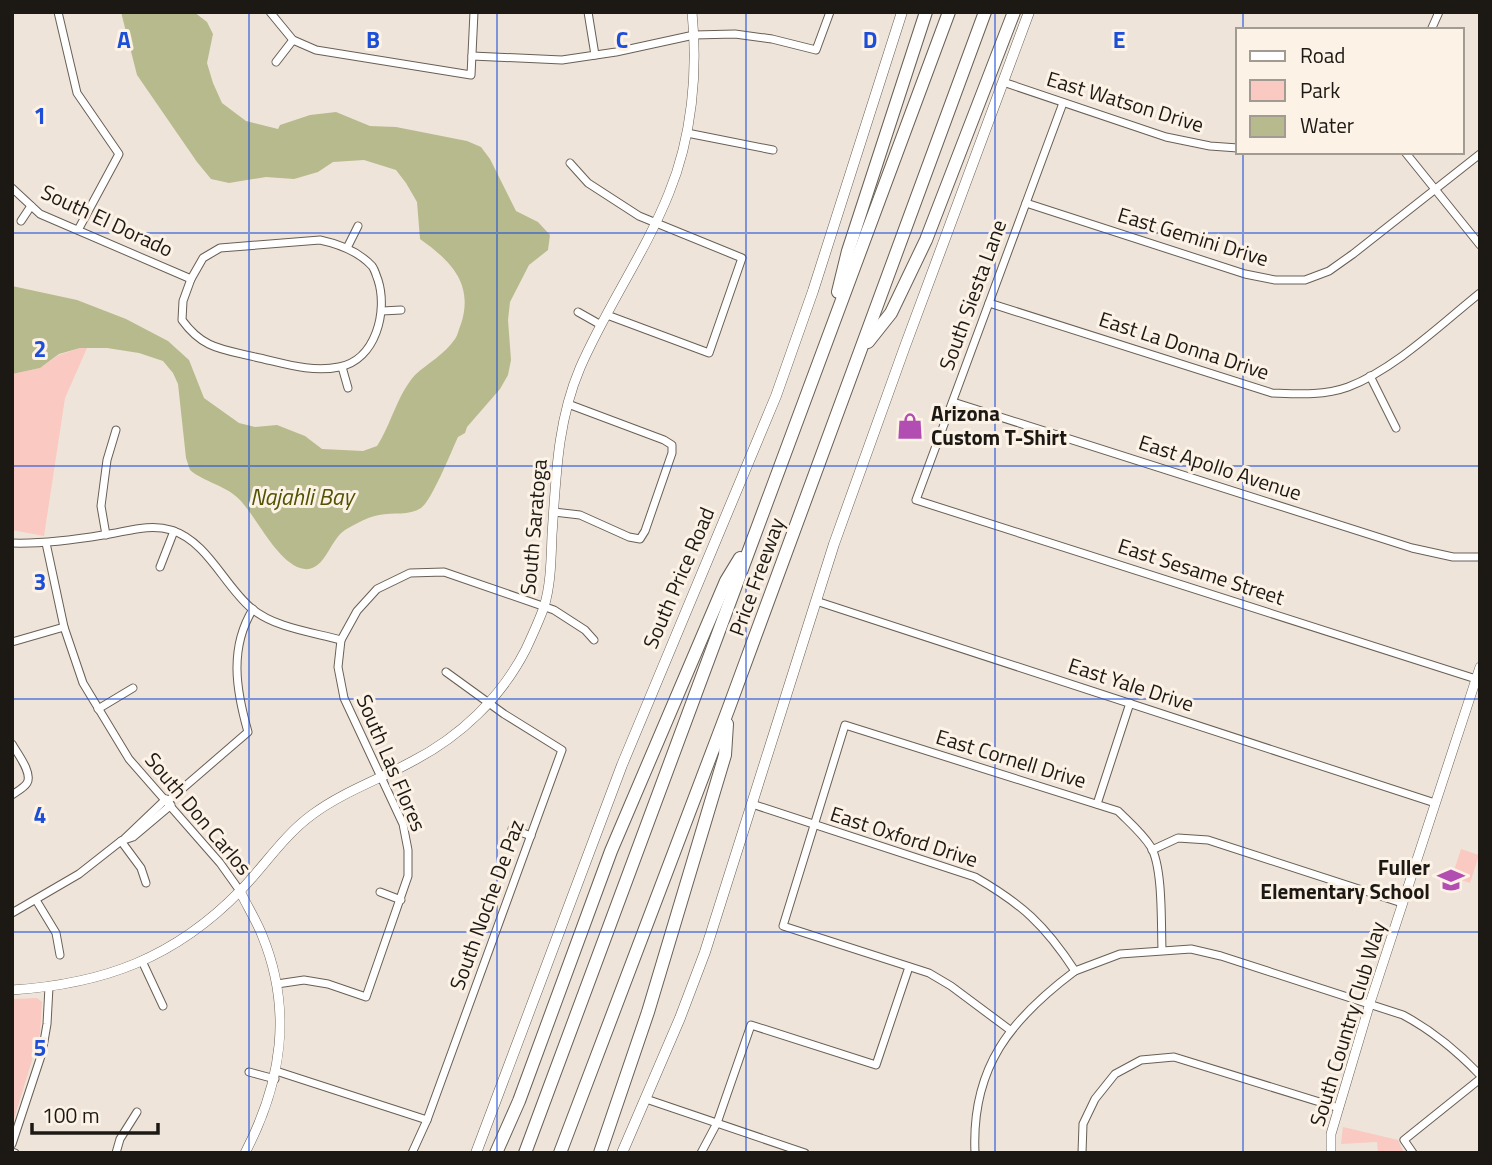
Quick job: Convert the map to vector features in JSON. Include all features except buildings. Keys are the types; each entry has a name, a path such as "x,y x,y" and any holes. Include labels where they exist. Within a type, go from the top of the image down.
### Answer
{"highway":[{"path":"826,342 848,251 926,12"},
{"name":"Price Freeway","path":"525,1153 949,12"},
{"name":"Price Freeway","path":"560,1153 862,351 985,12"},
{"path":"862,351 891,313 922,250 1014,12"},
{"path":"496,1153 524,1087 611,851 726,581 755,534"},
{"path":"600,1153 648,1012 725,755 728,710"}],"main road":[{"name":"South Price Road","path":"476,1153 634,735 776,396 813,291 902,12"},
{"path":"622,1153 705,952 860,469 1029,12"}],"street":[{"path":"58,12 77,93 119,154 78,230"},
{"path":"270,12 293,40 316,50 471,75 474,12"},
{"path":"588,12 595,55"},
{"name":"South Saratoga","path":"12,990 49,987 107,975 142,961 209,920 240,891 285,839 312,815 451,738 490,703 509,677 526,648 544,606 550,578 556,467 561,433 579,370 655,223 677,174 687,133 693,84 692,12"},
{"path":"472,57 562,60 694,35 735,34 772,38 816,50 830,12"},
{"path":"1432,28 1439,12"},
{"path":"276,62 293,40"},
{"name":"East Watson Drive","path":"1003,82 1166,137 1210,146 1236,148"},
{"name":"South Siesta Lane","path":"916,500 1063,103"},
{"path":"687,133 774,150"},
{"path":"1407,154 1480,245"},
{"name":"East Gemini Drive","path":"1026,203 1245,275 1275,280 1305,279 1329,271 1353,254 1480,154"},
{"path":"570,163 587,183 639,216 742,258 709,353 607,315"},
{"name":"South El Dorado","path":"12,188 40,214 191,279"},
{"path":"21,221 31,206"},
{"path":"347,248 358,226"},
{"path":"320,240 338,243 374,268 382,293 382,320 372,341 360,356 342,367 313,369 210,346 194,336 182,320 183,301 191,279 203,258 220,248 320,240"},
{"name":"East La Donna Drive","path":"989,303 1272,393 1313,394 1347,387 1390,365 1480,293"},
{"path":"382,311 401,310"},
{"path":"578,312 601,325"},
{"path":"342,367 348,388"},
{"path":"1370,376 1396,428"},
{"name":"East Apollo Avenue","path":"953,402 1412,548 1453,557 1480,558"},
{"path":"554,512 580,514 629,537 640,539 672,453 672,445 568,404"},
{"path":"106,535 101,506 107,460 116,430"},
{"name":"East Sesame Street","path":"916,500 1476,679"},
{"path":"12,543 46,543 154,526 174,531 188,538 205,554 235,593 253,609 276,623 341,640 357,611 377,589 410,573 444,572 544,606 575,622 594,640"},
{"path":"160,567 174,531"},
{"name":"South Don Carlos","path":"46,543 64,627 83,683 97,709 129,759 220,863 240,891 262,935 277,984 280,1029 276,1075 257,1129 245,1153"},
{"name":"East Yale Drive","path":"816,601 1435,803"},
{"path":"12,913 79,874 121,841 133,837 168,802 248,732 240,705 236,668 240,636 253,609"},
{"path":"12,642 64,627"},
{"name":"South Las Flores","path":"277,984 304,981 328,984 366,997 408,876 408,850 403,824 344,698 338,667 341,640"},
{"name":"South Country Club Way","path":"1331,1153 1331,1134 1370,1003 1480,667"},
{"path":"446,672 490,703"},
{"path":"97,709 133,688"},
{"name":"South Noche De Paz","path":"412,1153 427,1120 562,750 490,703"},
{"path":"1097,804 1130,704"},
{"name":"East Cornell Drive","path":"812,825 845,725 1118,811 1140,832 1152,850 1158,869 1162,950"},
{"path":"12,744 28,779 26,784 12,795"},
{"name":"East Oxford Drive","path":"752,804 975,877 1031,914 1055,940 1075,971"},
{"path":"812,825 782,926 929,973 1010,1030"},
{"path":"512,829 531,836"},
{"path":"1152,850 1178,838 1208,840 1402,904"},
{"path":"121,841 141,868 146,883"},
{"path":"380,892 401,900"},
{"path":"36,901 56,933 60,955"},
{"path":"975,1153 978,1103 989,1066 1010,1030 1043,995 1075,971 1120,954 1191,949 1221,956 1403,1015 1428,1028 1454,1048 1480,1077 1404,1140 1413,1153"},
{"path":"142,961 163,1006"},
{"path":"701,1153 717,1123 751,1025 876,1065 909,967"},
{"path":"12,1144 42,1053 49,987"},
{"path":"1082,1153 1083,1124 1094,1099 1115,1074 1141,1060 1174,1057 1183,1059 1339,1108"},
{"path":"249,1072 276,1075 427,1120"},
{"path":"646,1099 805,1153"},
{"path":"116,1153 120,1139 137,1112"}],"green space":[{"path":"87,348 65,398 44,536 12,530 12,374 40,368 59,355"},
{"path":"1461,849 1479,855 1470,883 1452,877"},
{"path":"37,998 42,1002 40,1034 13,1122 12,999"},
{"path":"1343,1127 1398,1140 1404,1153 1378,1153 1377,1142 1341,1144"}],"water":[{"name":"Najahli Bay","path":"121,12 194,12 207,22 213,34 207,63 213,83 222,103 246,121 278,129 280,125 310,115 336,112 370,126 396,127 467,141 481,147 490,159 516,211 538,222 550,235 548,250 529,265 510,302 508,320 511,360 508,375 465,433 458,437 425,504 411,512 375,516 349,528 339,535 315,567 300,568 291,564 275,548 240,500 190,470 186,458 178,384 163,361 139,353 107,348 80,348 59,354 40,368 12,374 12,286 77,300 126,319 168,341 189,360 204,398 239,423 255,427 277,425 305,436 322,449 363,451 377,446 403,392 415,375 456,337 464,310 462,285 450,265 420,239 417,202 396,170 364,160 333,162 318,172 294,179 266,177 229,183 211,179 137,75"}],"place":[{"name":"Arizona Custom T-Shirt","path":"910,426"},
{"name":"Fuller Elementary School","path":"1451,880"}]}
